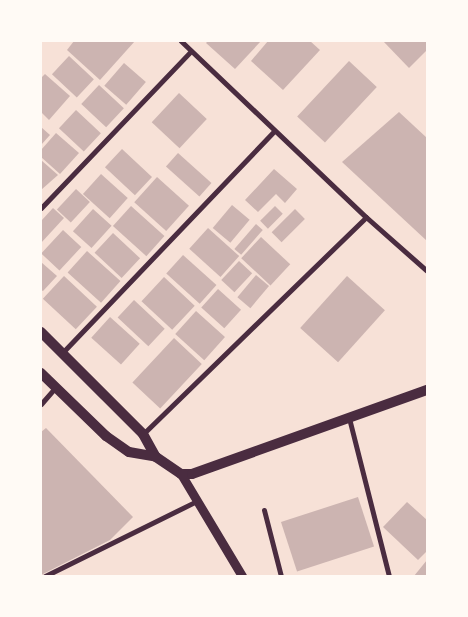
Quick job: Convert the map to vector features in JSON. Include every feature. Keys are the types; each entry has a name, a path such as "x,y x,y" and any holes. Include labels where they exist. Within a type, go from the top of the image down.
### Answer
{"main road":[{"path":"41,332 143,434 156,457"},
{"path":"41,373 106,436 129,452 156,457 181,474 192,474 427,390"}],"street":[{"path":"181,41 274,131 427,271"},
{"path":"41,208 191,51"},
{"path":"63,352 274,131"},
{"path":"143,434 366,216"},
{"path":"41,404 56,387"},
{"path":"348,418 389,576"},
{"path":"181,474 239,575"},
{"path":"45,576 197,501"},
{"path":"264,510 281,576"}],"building":[{"path":"74,41 135,41 100,80 67,50"},
{"path":"208,41 261,41 235,69 206,43"},
{"path":"268,41 310,41 320,50 283,90 251,61"},
{"path":"383,41 427,41 427,50 409,68"},
{"path":"69,56 94,79 77,97 52,74"},
{"path":"349,61 377,87 325,142 297,117"},
{"path":"124,63 146,82 126,105 104,86"},
{"path":"45,74 70,96 49,120 41,112 41,78"},
{"path":"99,85 124,108 106,127 81,104"},
{"path":"179,93 207,119 180,148 152,122"},
{"path":"76,110 101,133 84,151 59,128"},
{"path":"399,112 427,138 427,241 342,162"},
{"path":"41,127 50,135 41,145"},
{"path":"56,133 79,153 60,174 41,157 41,150"},
{"path":"122,149 152,177 135,195 105,167"},
{"path":"178,153 211,183 199,196 166,166"},
{"path":"41,160 58,175 41,190"},
{"path":"274,169 297,189 285,203 276,194 258,212 245,200"},
{"path":"101,174 128,198 110,218 83,194"},
{"path":"157,177 189,206 166,231 134,202"},
{"path":"76,189 90,202 71,222 57,209"},
{"path":"232,205 250,220 230,243 213,228"},
{"path":"131,206 164,236 146,256 113,226"},
{"path":"275,206 283,214 268,229 260,221"},
{"path":"53,208 64,218 41,243 41,221"},
{"path":"93,209 112,226 92,248 73,231"},
{"path":"295,209 305,219 282,242 272,232"},
{"path":"256,224 263,230 241,255 234,249"},
{"path":"208,228 239,256 220,277 189,249"},
{"path":"63,230 81,247 59,270 41,253"},
{"path":"113,233 140,258 122,278 95,253"},
{"path":"261,237 290,264 270,285 241,258"},
{"path":"87,251 120,281 101,303 68,273"},
{"path":"183,255 216,285 200,304 166,274"},
{"path":"239,261 252,273 234,292 221,280"},
{"path":"41,262 57,276 43,291 41,290"},
{"path":"256,275 269,286 250,308 237,297"},
{"path":"64,276 97,307 76,329 43,299"},
{"path":"347,276 385,310 338,362 300,328"},
{"path":"164,277 195,306 172,330 141,301"},
{"path":"218,289 241,310 224,328 201,308"},
{"path":"134,300 165,329 148,346 118,318"},
{"path":"196,311 225,337 204,360 175,334"},
{"path":"110,317 140,344 121,365 91,338"},
{"path":"174,338 202,364 160,409 132,383"},
{"path":"46,428 133,517 110,540 41,575 41,432"},
{"path":"358,497 374,546 297,571 281,522"},
{"path":"407,502 427,520 427,551 418,560 383,527"},
{"path":"427,560 427,576 414,576"}]}
